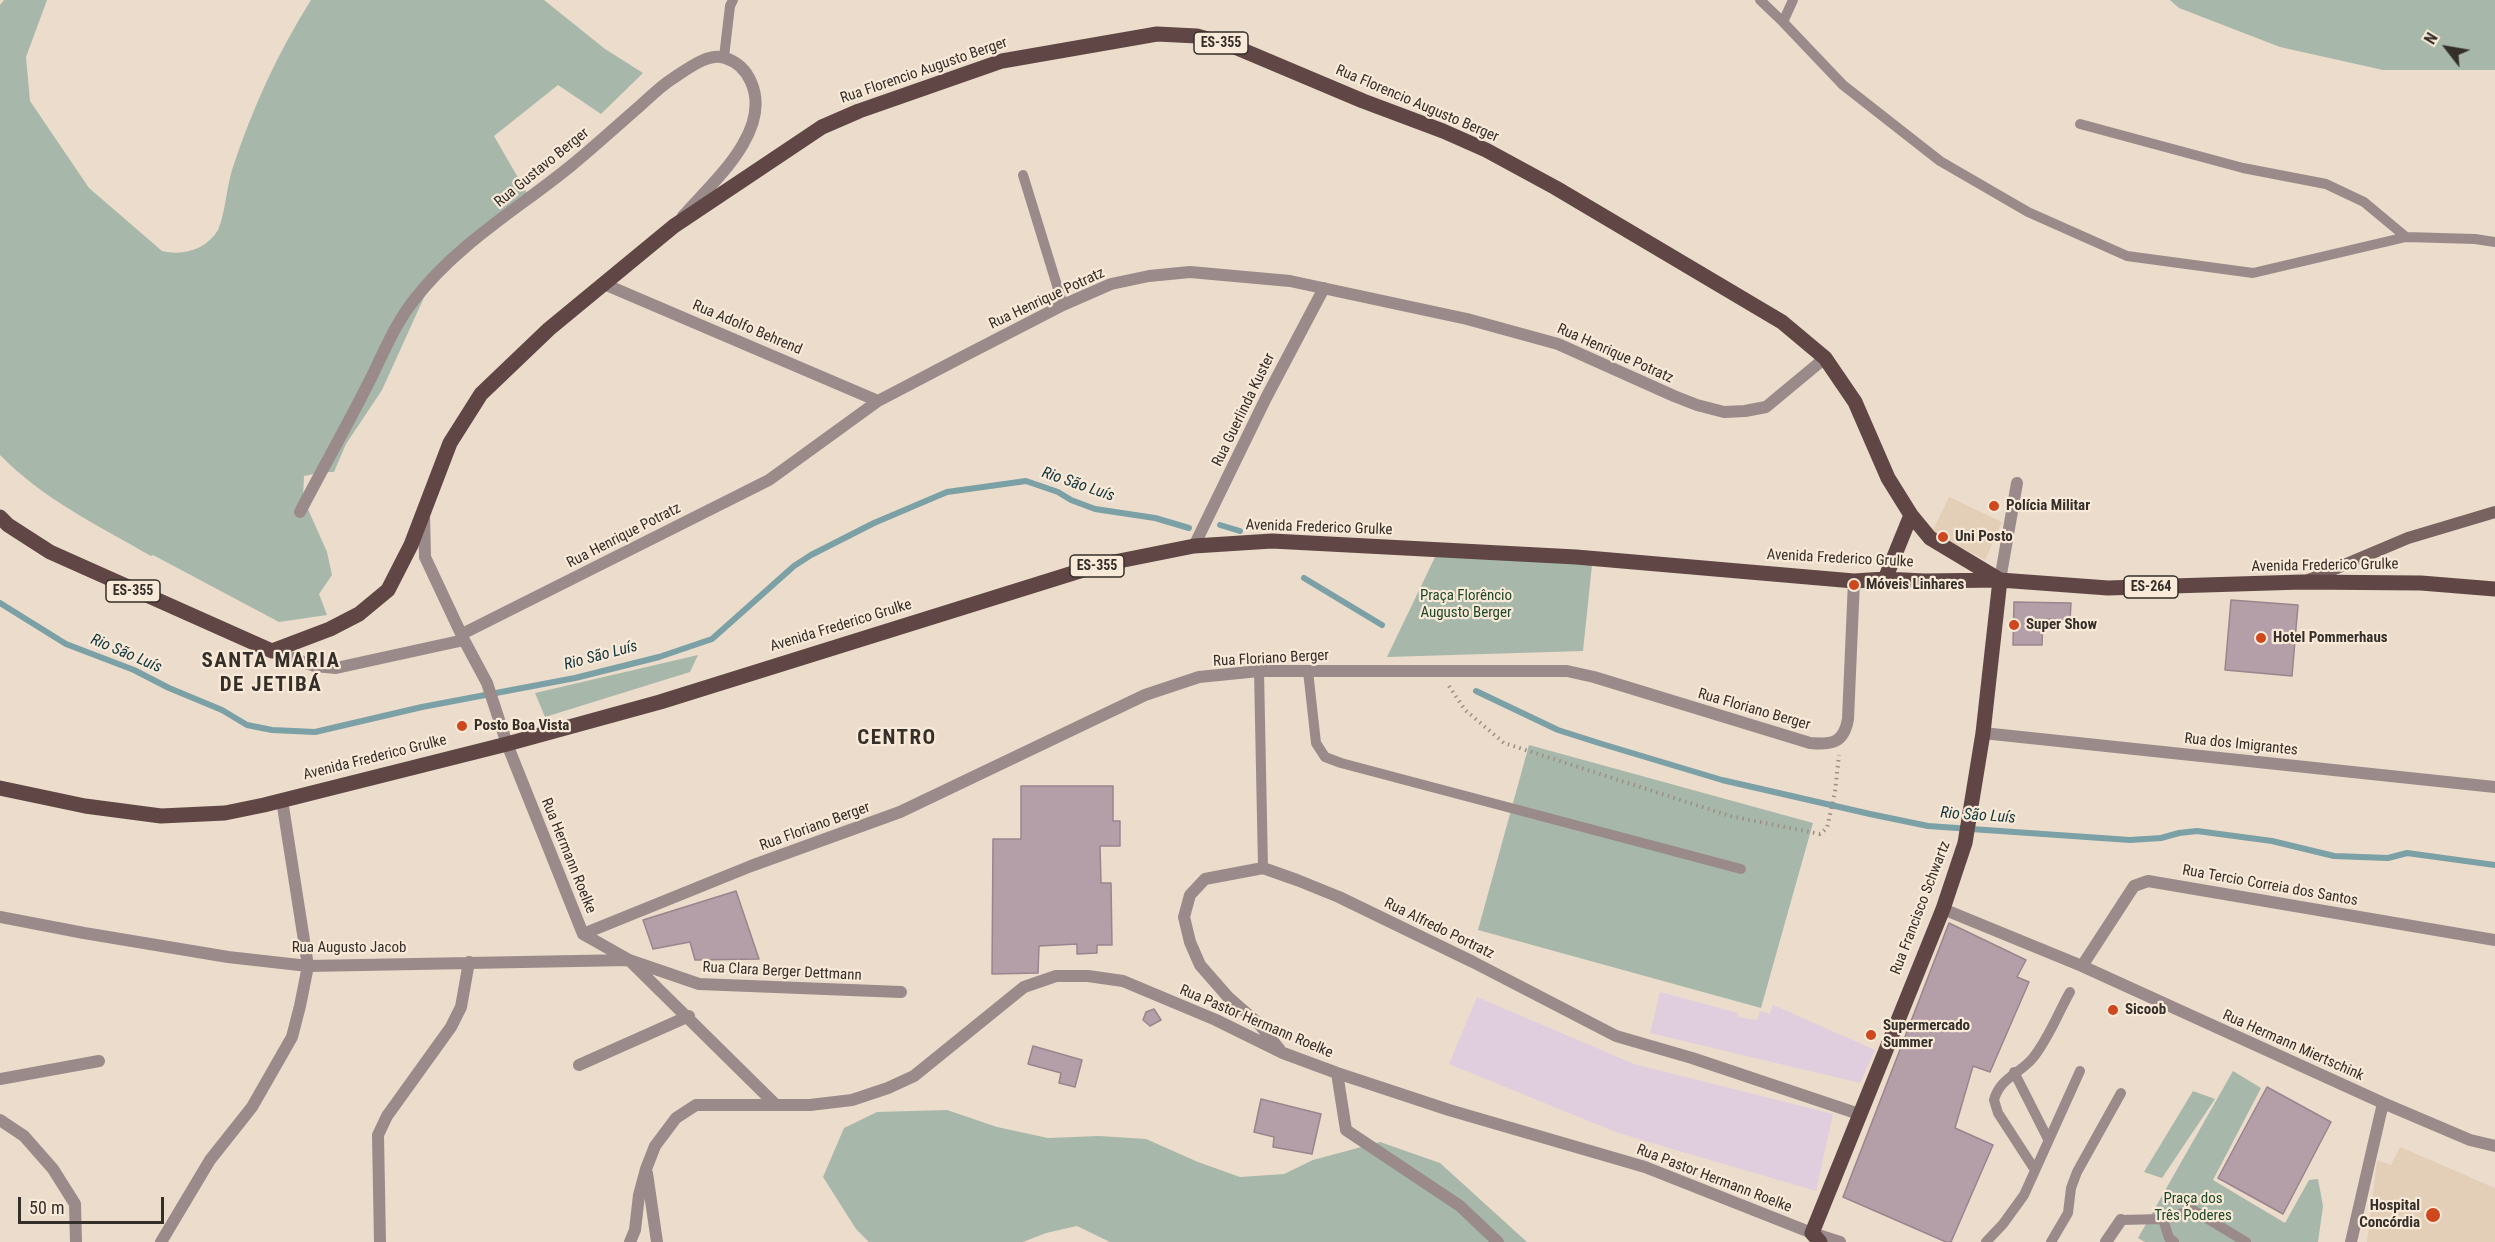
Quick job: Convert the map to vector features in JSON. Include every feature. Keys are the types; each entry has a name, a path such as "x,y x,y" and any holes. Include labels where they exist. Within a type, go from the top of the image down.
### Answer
{"main road":[{"name":"Rua Florencio Augusto Berger","path":"272,651 330,629 359,614 388,590 411,545 450,442 482,394 549,329 674,226 822,127 859,111 1002,61 1157,34 1197,36 1261,57 1486,150 1556,188 1782,322 1825,358 1855,402 1888,478 1911,515 1930,538 2001,580"},
{"path":"1885,579 1911,515"},
{"name":"ES-355","path":"0,518 50,552 134,592 272,651"},
{"name":"Avenida Frederico Grulke","path":"0,788 85,806 161,816 225,813 507,744 660,702 1099,566 1194,546 1272,542 1576,557 1854,581 2001,580 2108,588 2302,582 2421,583 2495,589"},
{"name":"Rua Francisco Schwartz","path":"1816,1238 1859,1114 1943,909 1965,843 1983,733 2001,580"}],"street":[{"name":"Rua Gustavo Berger","path":"300,512 366,388 391,334 412,302 436,273 464,246 541,190 670,80 709,57 724,57"},
{"path":"674,226 739,151 754,122 754,89 740,65 724,57"},
{"name":"Rua Henrique Potratz","path":"272,651 315,666 336,668 463,637 769,480 878,400 1062,305 1112,284 1149,276 1190,272 1290,281 1467,319 1558,344 1674,396 1724,412 1766,407 1825,358"},
{"name":"Rua Adolfo Behrend","path":"604,284 878,400"},
{"name":"Rua Guerlinda Kuster","path":"1194,546 1266,398 1324,288"},
{"path":"2001,580 2017,483"},
{"name":"Rua Hermann Roelke","path":"424,507 425,557 487,682 507,744 583,934 629,960 689,1016 775,1104"},
{"path":"2302,582 2408,538 2495,512"},
{"path":"1840,739 1846,729 1848,719 1854,581"},
{"name":"Rua Floriano Berger","path":"583,934 750,866 900,812 1145,695 1199,677 1259,671 1567,671 1594,677 1810,743 1832,743 1840,739"},
{"name":"Rua dos Imigrantes","path":"1983,733 2495,787"},
{"path":"161,1242 210,1160 252,1107 292,1036 309,966 282,800"},
{"path":"1263,868 1205,879 1190,895 1184,916 1190,942 1200,965 1227,996 1260,1025 1283,1053"},
{"name":"Rua Alfredo Portratz","path":"1263,868 1339,897 1473,962 1616,1036 1692,1058 1859,1114"},
{"name":"Rua Tercio Correia dos Santos","path":"2082,966 2134,886 2148,881 2495,940"},
{"name":"Rua Hermann Miertschink","path":"1943,909 2082,966 2470,1140 2495,1146"},
{"name":"Rua Augusto Jacob","path":"0,917 228,957 309,966 629,960"},
{"name":"Rua Clara Berger Dettmann","path":"629,960 699,984 901,992"},
{"path":"380,1242 378,1135 387,1116 451,1027 461,1007 469,962"},
{"name":"Rua Pastor Hermann Roelke","path":"630,1242 635,1230 639,1195 655,1146 664,1131 676,1118 696,1106 810,1105 852,1100 888,1088 914,1076 1024,987 1056,976 1088,976 1123,981 1216,1020 1283,1053 1337,1073 1449,1110 1645,1167 1816,1238 1840,1242"},
{"path":"579,1065 689,1016"},
{"path":"0,1079 99,1061"},
{"path":"1337,1073 1346,1130 1460,1206 1498,1242"},
{"path":"2351,1242 2384,1103"},
{"path":"0,1120 24,1136 53,1169 75,1204 76,1242"},
{"path":"646,1169 657,1242"},
{"path":"2106,1242 2121,1220"}],"lane":[{"path":"724,57 730,6 733,0"},
{"path":"1760,0 1784,22 1843,85 1940,161 2028,212 2127,256 2253,273 2406,237 2475,238 2495,242"},
{"path":"1784,22 1793,0"},
{"path":"2080,124 2243,168 2326,184 2364,202 2406,237"},
{"path":"1023,175 1062,305"},
{"path":"1259,671 1263,868"},
{"path":"1308,671 1316,743 1325,757 1741,869"},
{"path":"2035,1170 1998,1113 1994,1100 2004,1081 2027,1064 2037,1053 2070,992"},
{"path":"1986,1242 2003,1224 2024,1195 2080,1071"},
{"path":"2014,1072 2049,1139"},
{"path":"2051,1242 2068,1213 2071,1188 2077,1172 2121,1093"},
{"path":"2121,1220 2163,1219 2193,1210 2246,1242"},
{"path":"2163,1219 2169,1238 2174,1242"}],"path":[{"path":"1438,670 1465,710 1504,743 1730,816 1820,834 1827,828 1835,792 1840,739"}],"shaded area":[{"name":"Uni Posto","path":"1949,497 2002,522 1985,560 1932,532"},
{"path":"1660,992 1738,1013 1738,1017 1757,1020 1760,1011 1770,1014 1773,1005 1875,1050 1860,1083 1650,1033"},
{"path":"1477,997 1634,1064 1833,1114 1816,1191 1618,1133 1449,1064"},
{"name":"Hospital Concórdia","path":"2400,1147 2495,1188 2495,1242 2367,1242 2377,1160 2391,1165"}],"green space":[{"path":"4,0 47,0 26,57 30,101 89,188 162,251 178,253 201,247 218,230 240,145 277,60 311,0 544,0 605,49 643,73 601,114 558,85 494,136 528,195 481,232 426,293 382,390 346,444 334,472 304,476 303,498 327,552 332,575 319,594 327,615 279,622 153,555 151,556 72,511 34,485 0,455 0,5"},
{"path":"2170,0 2495,0 2495,70 2383,70 2280,47 2179,8"},
{"name":"Praça Florêncio Augusto Berger","path":"1436,555 1592,565 1583,651 1387,657"},
{"path":"698,655 690,672 545,717 535,693"},
{"path":"1529,745 1813,823 1761,1008 1478,930"},
{"name":"Praça dos Três Poderes","path":"2233,1071 2261,1088 2213,1180 2285,1223 2309,1180 2318,1179 2323,1206 2318,1242 2145,1242 2138,1238"},
{"path":"2193,1091 2215,1099 2162,1178 2144,1172"},
{"path":"947,1110 997,1127 1048,1138 1099,1136 1146,1139 1198,1162 1240,1177 1284,1174 1313,1160 1380,1142 1440,1163 1527,1242 1110,1242 1077,1226 1046,1233 1023,1242 869,1242 856,1229 823,1177 844,1128 877,1112"}],"building":[{"name":"Hotel Pommerhaus","path":"2231,600 2298,605 2292,676 2225,670"},
{"path":"2014,602 2071,603 2070,620 2043,619 2042,645 2013,645"},
{"path":"1021,786 1113,786 1113,821 1120,821 1120,846 1100,846 1101,883 1111,883 1112,945 1097,945 1097,953 1077,954 1077,944 1039,946 1038,973 992,974 993,839 1021,839"},
{"path":"736,891 759,959 695,960 690,942 653,949 643,920"},
{"path":"1949,923 2026,960 2017,977 2029,982 1990,1072 1973,1066 1955,1128 1993,1145 1951,1242 1946,1242 1843,1197"},
{"path":"1154,1009 1161,1020 1150,1026 1143,1020 1146,1012"},
{"path":"1033,1046 1082,1060 1075,1087 1059,1083 1061,1073 1028,1064"},
{"path":"2267,1087 2331,1122 2283,1214 2218,1178"},
{"path":"1261,1099 1321,1114 1312,1154 1273,1147 1274,1137 1254,1132"}],"waterway":[{"name":"Rio São Luís","path":"0,603 66,644 134,670 169,688 222,710 247,725 272,730 315,732 422,707 575,678 659,657 712,639 794,566 811,555 874,523 947,492 1026,481 1058,492 1071,500 1095,509 1155,518 1189,528"},
{"name":"Rio São Luís","path":"1220,525 1240,531"},
{"name":"Rio São Luís","path":"1304,578 1382,625"},
{"name":"Rio São Luís","path":"1476,691 1558,730 1722,780 1928,826 2130,840 2161,838 2197,831 2272,841 2334,856 2388,858 2407,853 2495,865"}],"place":[{"name":"Polícia Militar","path":"1994,506"},
{"name":"Uni Posto","path":"1943,537"},
{"name":"Móveis Linhares","path":"1854,585"},
{"name":"Super Show","path":"2014,625"},
{"name":"Hotel Pommerhaus","path":"2261,638"},
{"name":"Posto Boa Vista","path":"462,726"},
{"name":"Sicoob","path":"2113,1010"},
{"name":"Supermercado Summer","path":"1871,1035"},
{"name":"Hospital Concórdia","path":"2433,1215"}],"district":[{"name":"SANTA MARIA DE JETIBÁ","path":"271,674"},
{"name":"CENTRO","path":"897,739"}]}
